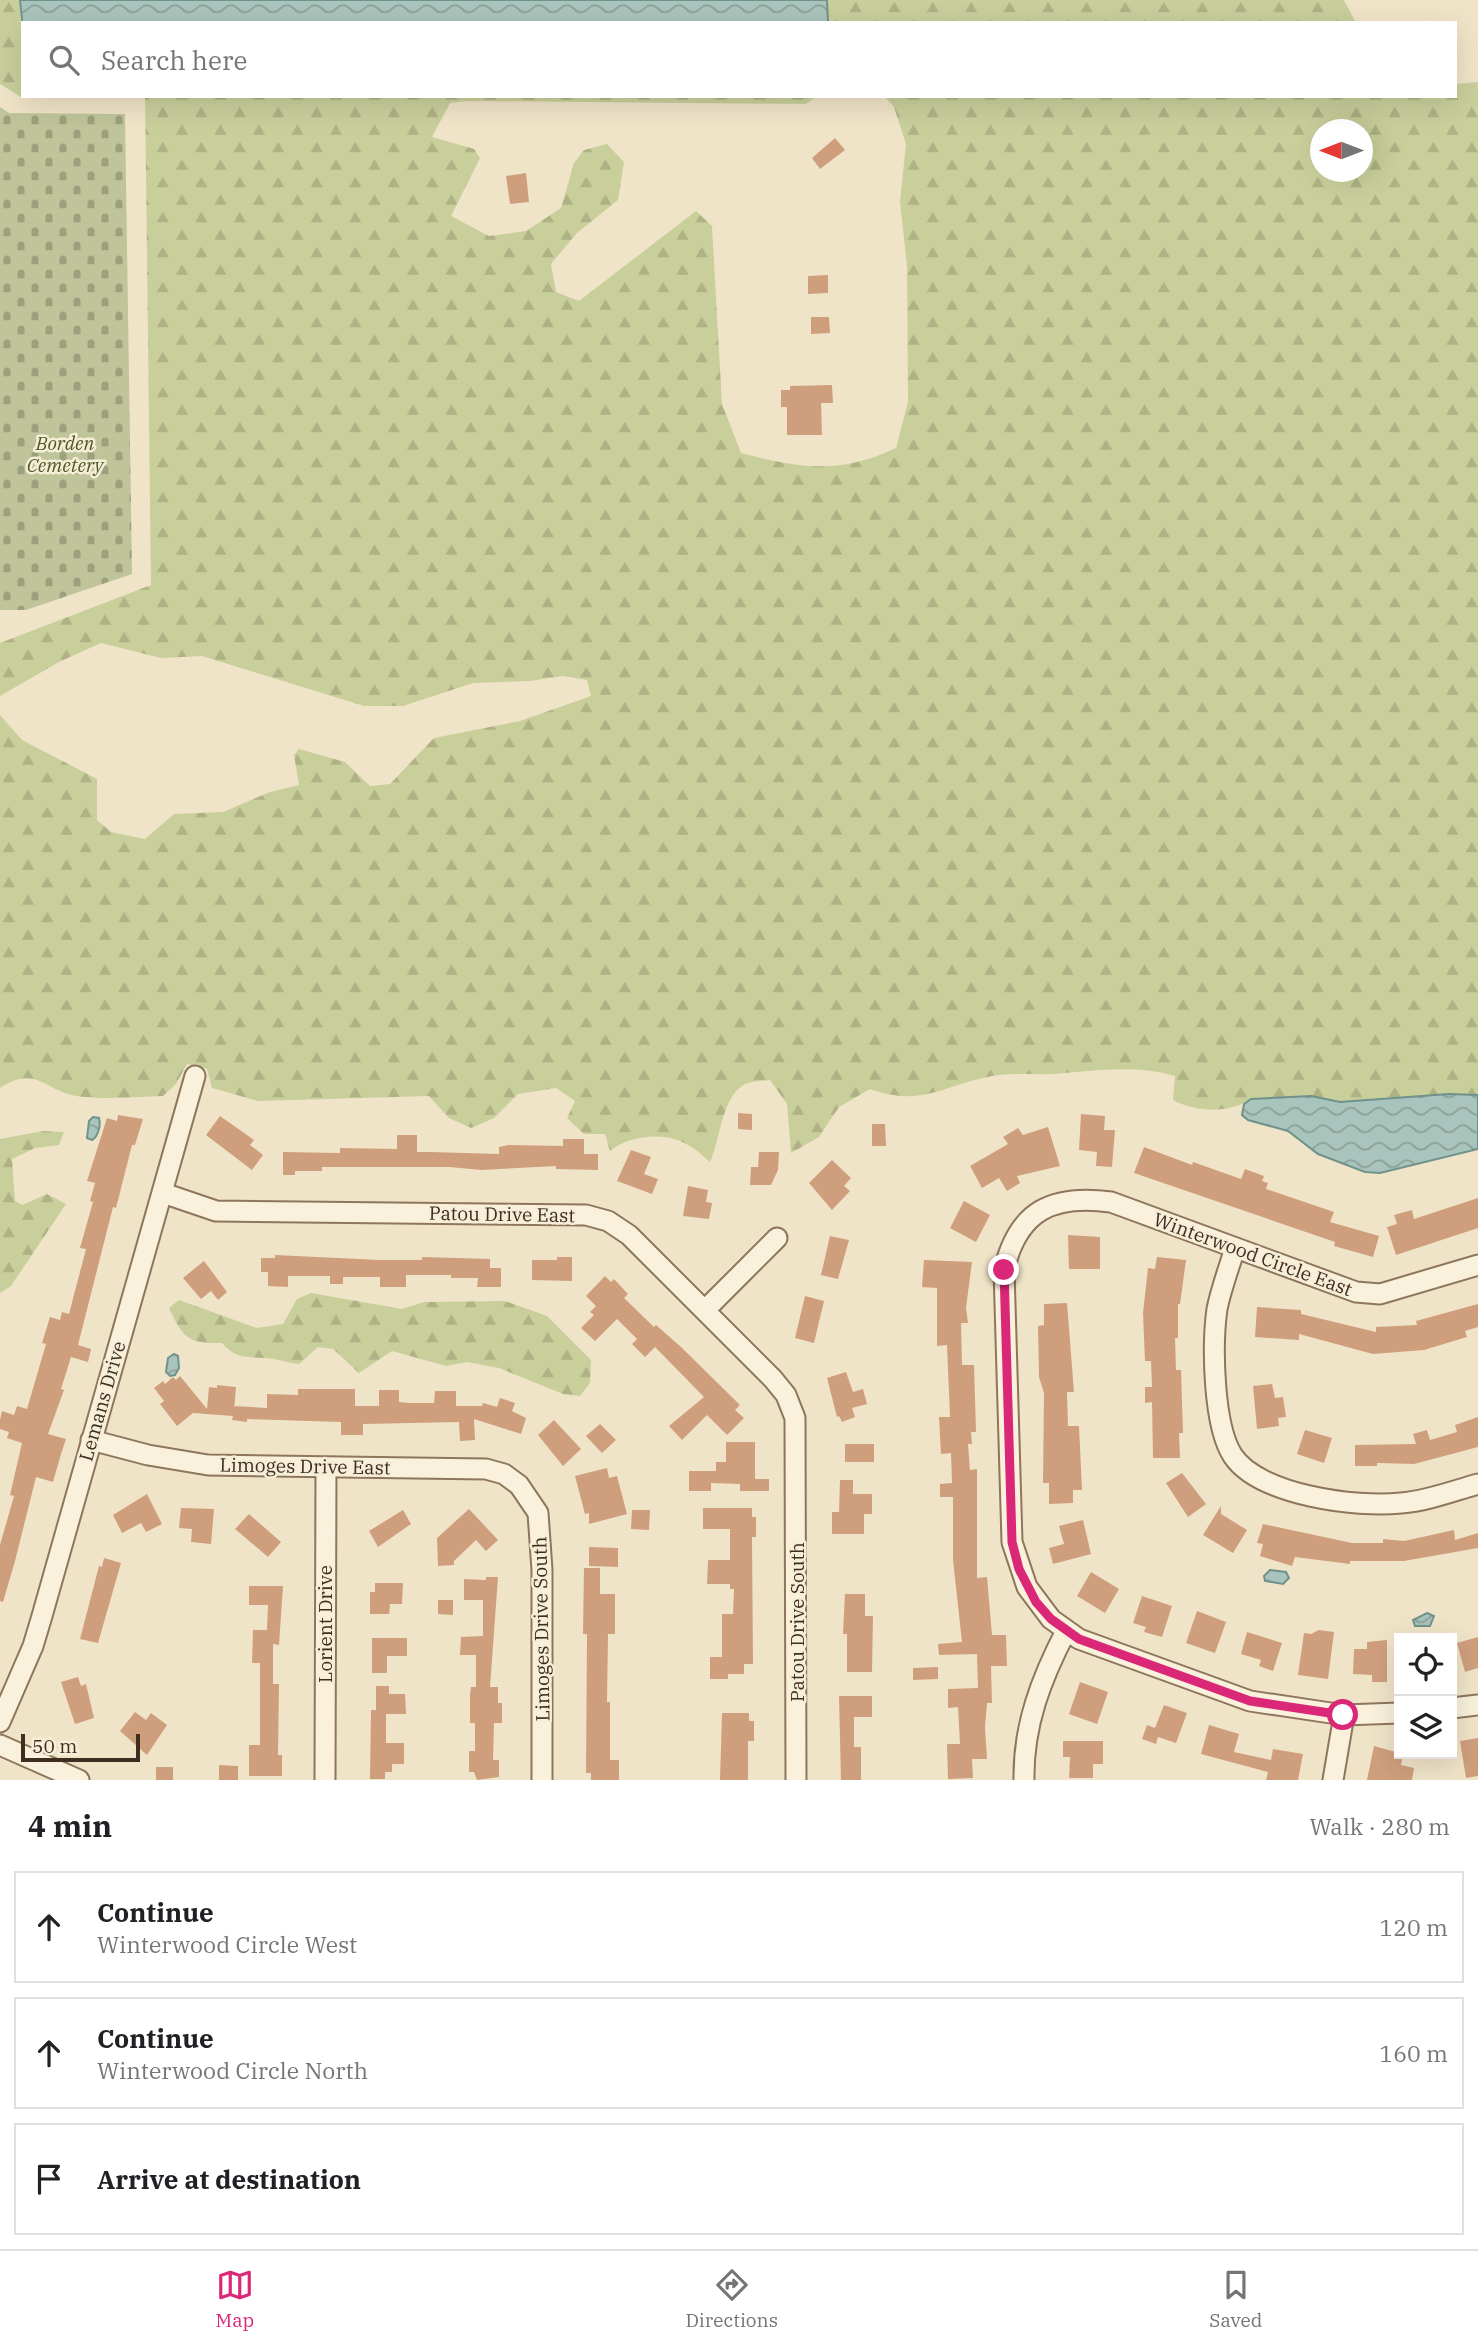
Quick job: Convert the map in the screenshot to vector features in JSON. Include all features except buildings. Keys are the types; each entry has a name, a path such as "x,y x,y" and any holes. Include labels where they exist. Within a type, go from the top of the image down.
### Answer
{"street":[{"name":"Lemans Drive","path":"0,1722 33,1646 195,1076"},
{"name":"Patou Drive East","path":"163,1193 216,1211 586,1215 608,1221 629,1235 706,1309 786,1395 795,1418 797,1463"},
{"name":"Winterwood Circle East","path":"1066,1631 1051,1619 1027,1587 1012,1542 1004,1270 1016,1234 1031,1217 1055,1203 1084,1199 1111,1202 1335,1285 1368,1294 1380,1294 1478,1265"},
{"path":"706,1309 777,1238"},
{"path":"1235,1248 1217,1309 1216,1357 1221,1427 1228,1447 1241,1467 1266,1483 1341,1501 1399,1504 1478,1484"},
{"name":"Limoges Drive East","path":"90,1440 148,1455 208,1465 486,1469 519,1485"},
{"name":"Patou Drive South","path":"796,1780 797,1463"},
{"name":"Lorient Drive","path":"325,1780 326,1468"},
{"name":"Limoges Drive South","path":"519,1485 538,1513 541,1559 542,1780"},
{"path":"1024,1780 1027,1730 1033,1705 1066,1631 1079,1639 1250,1701 1343,1715 1394,1713"},
{"path":"1457,1707 1478,1705"},
{"path":"1333,1780 1343,1715"},
{"path":"0,1745 79,1780"}],"green space":[{"path":"0,0 20,0 21,97 0,84"},
{"path":"827,0 1344,0 1355,21 828,21"},
{"path":"1478,82 1478,1095 1449,1094 1340,1102 1311,1096 1251,1099 1233,1107 1212,1110 1191,1107 1173,1100 1175,1076 1160,1072 1114,1069 1053,1074 1006,1074 981,1078 921,1095 889,1094 870,1089 839,1107 819,1137 791,1153 787,1104 770,1080 756,1081 742,1086 730,1100 710,1162 694,1148 669,1138 637,1138 610,1151 605,1134 584,1134 567,1118 575,1101 556,1088 518,1094 494,1118 471,1128 449,1118 429,1096 258,1101 212,1088 207,1069 187,1064 176,1084 163,1096 76,1096 40,1081 22,1078 0,1088 0,715 22,740 97,779 97,820 111,832 145,839 174,814 223,812 270,792 299,785 294,755 299,749 345,762 370,786 390,784 434,738 520,721 591,696 587,680 563,676 530,681 473,683 403,706 364,706 202,656 161,658 101,643 59,662 0,696 0,643 151,585 145,98 814,98 806,104 467,101 450,103 432,137 474,149 480,158 451,216 489,236 526,231 561,208 574,163 584,150 607,144 624,162 618,200 577,233 551,264 556,292 579,301 696,211 712,226 722,404 741,453 801,465 856,462 896,448 908,402 907,266 900,202 906,144 894,107 886,98 1457,98 1457,84"},
{"name":"Borden Cemetery","path":"0,107 9,113 125,114 132,574 26,610 0,610"},
{"path":"43,1131 64,1132 59,1145 35,1148 12,1159 15,1201 22,1205 47,1194 66,1204 11,1286 0,1293 0,1139"},
{"path":"311,1293 402,1309 424,1302 505,1301 547,1316 591,1360 590,1383 580,1396 563,1394 499,1368 467,1362 446,1366 392,1351 359,1373 333,1349 318,1347 299,1364 246,1357 231,1352 222,1343 201,1342 188,1337 178,1326 169,1308 179,1300 257,1328 283,1324 297,1299"}],"water":[{"path":"20,0 827,0 828,21 22,21"},
{"path":"1449,1094 1478,1095 1478,1149 1380,1173 1365,1172 1318,1154 1288,1131 1248,1120 1242,1115 1244,1104 1251,1099 1311,1096 1340,1102"},
{"path":"93,1117 99,1118 100,1124 92,1140 87,1138 89,1121"},
{"path":"174,1354 178,1356 179,1368 175,1375 170,1376 166,1372 168,1358"},
{"path":"1270,1570 1286,1572 1289,1578 1283,1584 1265,1581 1264,1576"},
{"path":"1427,1613 1434,1616 1430,1626 1415,1626 1413,1620"}],"route":[{"path":"1004,1270 1012,1542 1019,1569 1036,1602 1051,1619 1079,1639 1177,1676 1250,1701 1343,1715"}]}
